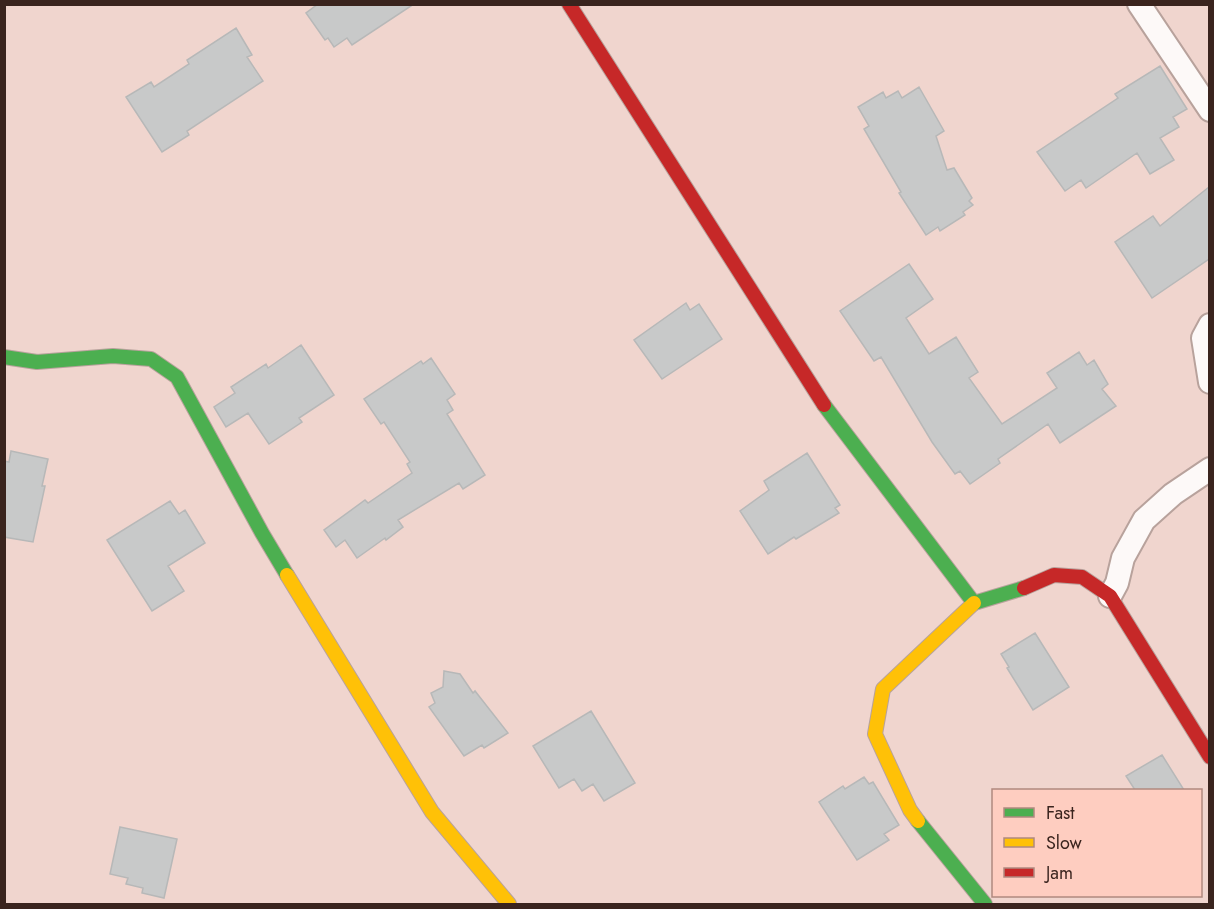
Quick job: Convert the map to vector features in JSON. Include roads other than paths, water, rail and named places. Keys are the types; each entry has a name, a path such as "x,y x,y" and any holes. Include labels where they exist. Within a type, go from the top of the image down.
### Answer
{"street":[{"path":"569,4 816,395 974,603"},
{"path":"1139,4 1209,110"},
{"path":"1209,325 1203,338 1209,382"},
{"path":"4,357 37,362 113,356 152,360 177,377 262,533 432,812 509,904"},
{"path":"1110,596 1117,583 1123,558 1144,520 1173,494 1209,469"},
{"path":"985,904 910,810 875,734 884,689 974,603 1026,587 1054,575 1082,577 1110,596 1209,757"}]}
